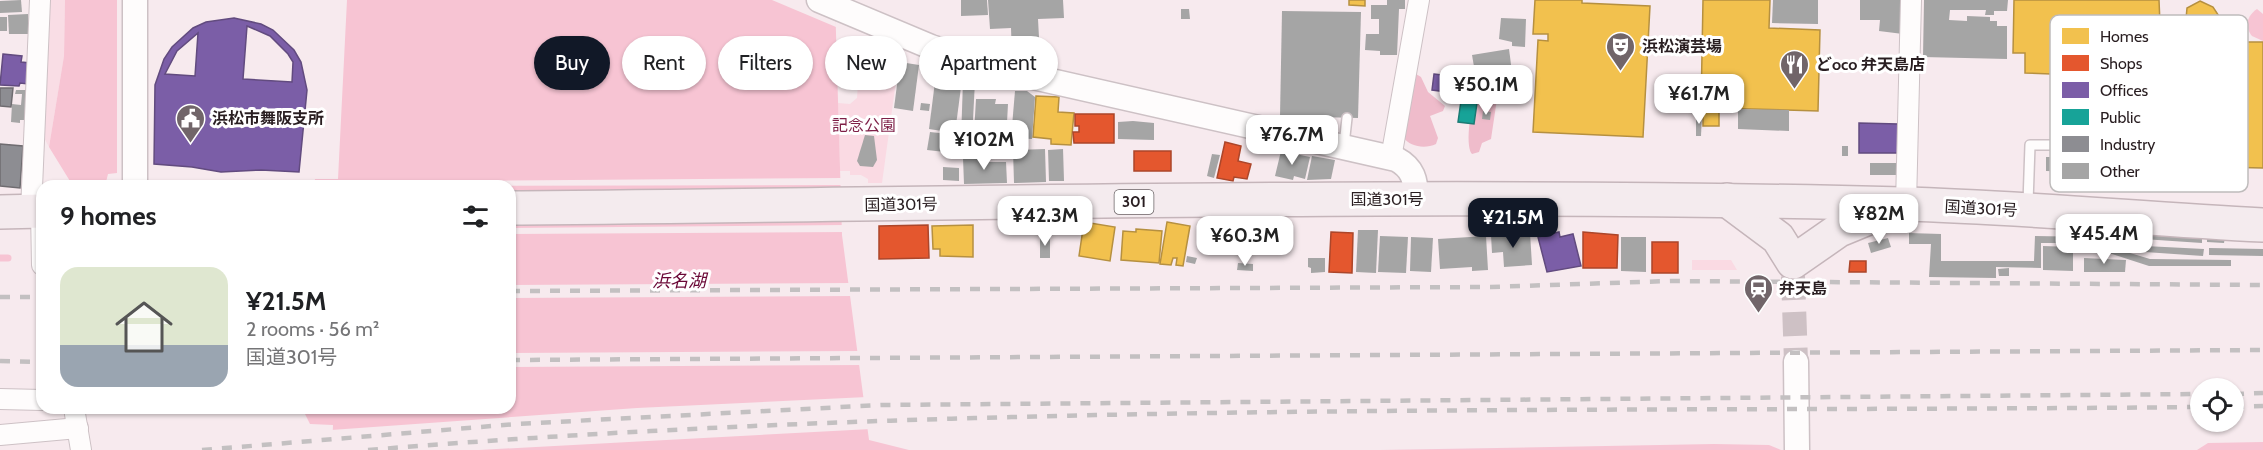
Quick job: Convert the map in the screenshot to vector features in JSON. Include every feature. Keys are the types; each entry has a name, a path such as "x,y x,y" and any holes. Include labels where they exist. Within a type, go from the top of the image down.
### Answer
{"highway":[{"name":"国道301号","path":"516,208 1416,199 1727,200 1906,204 2263,225"},
{"path":"1727,200 1778,238 1793,269 1839,230 1906,204"}],"street":[{"path":"36,242 28,211 40,0"},
{"path":"135,0 135,180"},
{"path":"1391,158 1419,0"},
{"path":"1906,204 1911,0"},
{"path":"841,7 931,47 1002,70 1391,158 1409,169 1416,184 1416,199"},
{"path":"1796,362 1797,448"},
{"path":"0,399 36,400"},
{"path":"75,414 81,450"},
{"path":"0,435 78,428"}],"lane":[{"path":"1343,147 1347,118"},
{"path":"2028,211 2030,145 2050,145"}],"shaded area":[{"path":"49,0 65,0 64,56 49,147 42,134"},
{"path":"1416,74 1421,77 1428,92 1445,106 1443,111 1430,116 1438,138 1436,144 1427,146 1414,145 1403,137 1413,76"},
{"path":"1486,84 1492,85 1497,99 1491,139 1482,143 1479,152 1472,154 1469,141 1471,111 1478,87"}],"green space":[{"name":"記念公園","path":"858,90 895,90 882,183 868,183 868,179 861,175 850,175 850,171 840,171 838,103 850,104 857,98"},
{"path":"1692,260 1731,260 1737,270 1692,270"}],"water":[{"path":"65,0 117,0 117,173 108,174 106,180 69,180 49,147 64,56"},
{"name":"浜名湖","path":"347,0 835,0 836,36 825,36 825,90 838,90 842,235 869,440 909,450 332,450 333,425 310,424 305,414 516,414 516,180 315,179 338,179"},
{"path":"2257,9 2263,14 2263,41 2252,36 2248,29 2251,15"},
{"path":"2263,442 2263,450 2197,450 2208,443"},
{"path":"1769,445 1781,450 1380,450"}],"pier":[{"path":"772,0 835,0 836,27"},
{"path":"843,178 844,185 516,186 516,180"},
{"path":"845,225 845,232 516,234 516,228"},
{"path":"852,283 853,296 516,298 516,285"},
{"path":"861,351 862,365 516,367 516,353"},
{"path":"867,397 871,429 479,450 329,450 331,430 637,408"}],"building: Homes":[{"path":"1349,0 1365,0 1365,6 1349,5"},
{"path":"1535,0 1582,0 1582,3 1650,6 1643,137 1533,132 1538,40 1548,41 1548,34 1533,34"},
{"path":"1703,0 1770,0 1769,28 1820,30 1818,111 1719,108 1719,126 1703,126 1703,108 1701,108"},
{"path":"2014,0 2159,0 2160,15 2050,15 2050,74 2025,73 2025,53 2013,53"},
{"path":"2200,1 2213,7 2218,15 2186,15 2187,8"},
{"path":"2248,42 2263,42 2263,168 2248,168"},
{"path":"1036,96 1059,97 1058,112 1074,113 1071,145 1051,144 1051,139 1033,137"},
{"path":"1084,222 1115,227 1110,261 1079,256"},
{"path":"1167,222 1190,226 1183,266 1176,265 1177,258 1173,258 1171,265 1160,264"},
{"path":"973,225 973,257 940,256 940,249 933,249 932,226"},
{"path":"1136,229 1162,231 1159,263 1121,260 1123,231 1136,232"}],"building: Shops":[{"path":"1075,114 1114,114 1114,143 1074,143 1073,132 1079,132 1079,126 1075,126"},
{"path":"1225,142 1241,146 1238,161 1251,164 1247,179 1234,177 1233,181 1217,178"},
{"path":"1134,151 1171,151 1171,171 1134,171"},
{"path":"928,225 929,258 879,259 879,226"},
{"path":"1331,232 1353,233 1352,273 1329,272"},
{"path":"1583,232 1618,235 1617,268 1583,268"},
{"path":"1652,242 1678,242 1678,273 1652,273"},
{"path":"1850,261 1866,261 1866,272 1849,272"}],"building: Offices":[{"path":"234,18 261,24 273,30 294,50 301,62 307,90 299,172 261,170 221,172 154,164 155,85 164,59 172,47 193,28 206,22","holes":["247,26 270,36 288,54 293,62 292,82 243,79","198,33 195,76 165,74 177,51"]},
{"path":"3,54 22,56 21,62 30,63 28,84 0,85"},
{"path":"1434,74 1473,79 1471,95 1432,90"},
{"path":"1859,123 1898,124 1898,153 1859,153"},
{"path":"1559,232 1560,237 1573,234 1581,266 1547,272 1538,237"}],"building: Public":[{"path":"1461,101 1477,103 1474,124 1458,122"}],"building: Industry":[{"path":"0,88 13,88 11,107 0,106"},
{"path":"0,144 23,146 20,188 0,186"}],"building: Other":[{"path":"21,0 22,12 0,13 0,1"},
{"path":"961,0 987,0 988,15 961,16"},
{"path":"988,0 1063,0 1064,18 1038,19 1039,36 1011,36 1011,28 990,29"},
{"path":"1387,0 1405,0 1405,9 1399,9 1397,55 1380,55 1380,51 1365,50 1366,34 1379,34 1379,19 1371,19 1371,5 1387,5"},
{"path":"1773,0 1818,0 1818,24 1772,23"},
{"path":"1860,0 1904,0 1903,34 1879,31 1880,20 1860,20"},
{"path":"1924,0 2008,0 2007,11 1994,11 1994,15 1985,15 1986,10 1950,10 1949,20 1967,21 1967,16 1990,17 1990,21 1997,21 1997,26 2007,26 2007,59 1923,57"},
{"path":"1181,9 1189,9 1190,19 1181,19"},
{"path":"1282,11 1361,12 1358,118 1280,116"},
{"path":"28,14 29,34 9,34 8,15"},
{"path":"0,17 7,17 7,31 0,31"},
{"path":"1501,18 1526,19 1525,47 1512,46 1512,42 1499,39"},
{"path":"1509,49 1512,72 1476,78 1472,55"},
{"path":"907,63 919,65 913,111 894,108 896,90 907,90"},
{"path":"16,90 27,90 25,120 20,120 20,123 11,122 12,104 21,105 22,94 15,94"},
{"path":"934,90 961,90 955,133 929,129"},
{"path":"963,90 975,90 972,139 961,139"},
{"path":"1015,91 1027,91 1035,97 1032,139 1011,138"},
{"path":"976,99 996,99 995,104 1008,104 1006,141 991,140 990,151 973,150"},
{"path":"921,103 930,104 929,111 920,110"},
{"path":"1738,109 1789,110 1789,131 1738,129"},
{"path":"1483,111 1491,112 1490,120 1482,119"},
{"path":"1696,114 1702,114 1701,136 1696,136"},
{"path":"1118,122 1154,123 1154,140 1118,139"},
{"path":"930,132 948,134 945,152 927,150"},
{"path":"865,135 874,136 877,160 873,167 860,166 857,161"},
{"path":"1842,146 1848,146 1848,156 1842,156"},
{"path":"1045,149 1046,182 1014,183 1013,150"},
{"path":"1063,149 1064,181 1049,181 1048,150"},
{"path":"1281,151 1310,157 1305,179 1294,176 1293,180 1275,176"},
{"path":"1212,154 1220,155 1214,178 1207,176"},
{"path":"1312,156 1335,160 1331,179 1307,180"},
{"path":"987,157 988,162 1006,162 1007,183 964,184 963,158"},
{"path":"2046,157 2050,157 2050,171 2046,171"},
{"path":"1870,163 1896,163 1896,175 1870,175"},
{"path":"943,167 959,168 959,181 943,180"},
{"path":"1358,230 1378,230 1376,273 1356,272"},
{"path":"2114,231 2202,236 2202,243 2113,237"},
{"path":"1530,233 1532,265 1504,267 1503,252 1492,253 1491,235"},
{"path":"1909,233 1941,234 1941,261 2034,261 2035,236 2092,237 2092,246 2110,247 2150,259 2231,260 2231,266 2149,266 2109,253 2078,253 2078,243 2041,243 2041,268 1996,267 1996,278 1929,277 1931,244 1909,244"},
{"path":"1040,236 1050,236 1050,258 1040,258"},
{"path":"1380,236 1408,237 1406,273 1378,272"},
{"path":"1486,236 1488,270 1472,271 1472,267 1440,269 1438,239"},
{"path":"2207,236 2225,237 2224,243 2207,242"},
{"path":"1411,237 1433,238 1431,272 1410,271"},
{"path":"1621,237 1646,237 1646,272 1621,271"},
{"path":"1888,238 1891,247 1871,253 1868,243"},
{"path":"2043,246 2073,247 2073,271 2043,270"},
{"path":"2145,246 2204,249 2203,256 2145,252"},
{"path":"2209,248 2263,249 2263,256 2209,255"},
{"path":"1187,256 1197,258 1195,264 1186,262"},
{"path":"1308,258 1325,258 1325,272 1311,273"},
{"path":"2084,258 2126,260 2125,272 2084,272"},
{"path":"1238,263 1253,264 1253,271 1237,270"},
{"path":"2009,268 2009,276 1999,276 1998,269"}],"waterway":[{"path":"0,258 8,258"}],"tunnel":[{"path":"1793,276 1796,362"}],"railway":[{"path":"516,291 1491,287 1671,281 2263,285"},
{"path":"0,297 36,297"},
{"path":"516,360 2263,350"},
{"path":"0,361 36,362"},
{"path":"2244,394 2263,393"},
{"path":"202,450 516,424 881,405 2190,394"},
{"path":"2244,407 2263,406"},
{"path":"368,450 597,434 825,423 1054,416 1512,410 2190,407"}],"place":[{"name":"浜松演芸場","path":"1621,72"},
{"name":"どoco 弁天島店","path":"1795,90"},
{"name":"浜松市舞阪支所","path":"191,144"},
{"name":"弁天島","path":"1758,314"}]}
